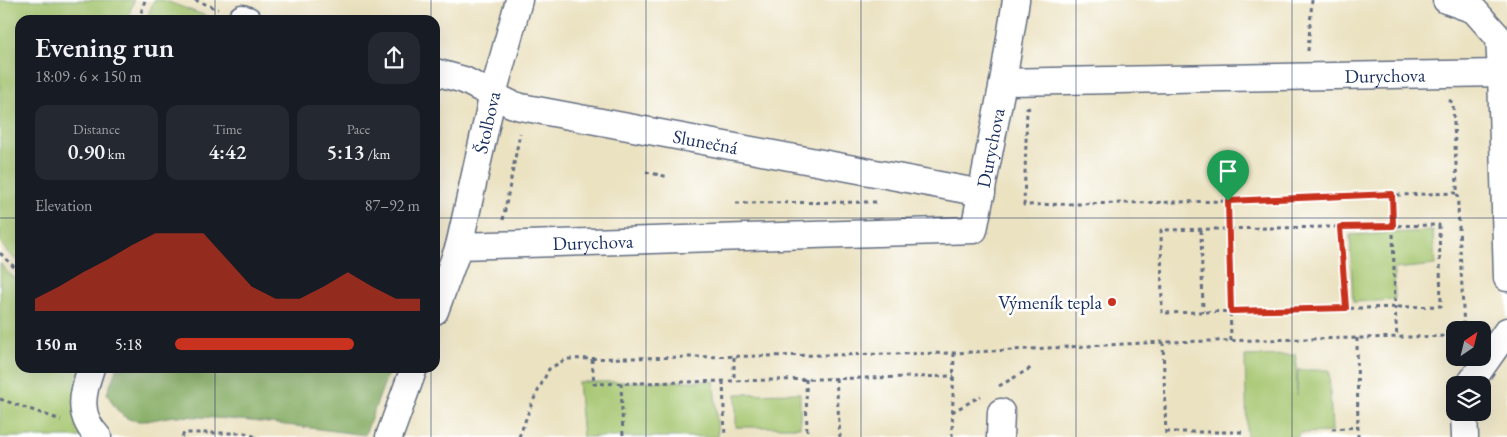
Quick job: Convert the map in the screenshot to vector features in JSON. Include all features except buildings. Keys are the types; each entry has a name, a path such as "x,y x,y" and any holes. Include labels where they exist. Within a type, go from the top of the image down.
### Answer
{"street":[{"name":"Štolbova","path":"459,246 502,99 519,0"},
{"path":"1003,82 1016,0"},
{"path":"1446,0 1474,10 1499,38 1507,278"},
{"name":"Slunečná","path":"440,73 464,80 502,99 530,109 982,193"},
{"name":"Durychova","path":"459,246 974,230 1003,82 1501,73"},
{"path":"440,297 459,246"},
{"path":"1475,376 1507,332"},
{"path":"89,373 86,383 83,411 96,434"},
{"path":"389,437 412,373"},
{"path":"1000,412 1000,437"},
{"path":"1464,421 1465,437"}],"path":[{"path":"140,15 145,0"},
{"path":"1307,76 1312,0"},
{"path":"1448,98 1453,103 1463,321"},
{"path":"498,245 521,124 502,99"},
{"path":"1033,106 1027,109 1024,205 1228,201 1456,193"},
{"path":"646,172 668,177"},
{"path":"1392,194 1397,338"},
{"path":"1228,201 1231,341"},
{"path":"736,203 881,202"},
{"path":"1439,225 1441,306 1162,313 1161,230 1340,227 1439,225"},
{"path":"1340,227 1346,308"},
{"path":"1201,230 1203,312"},
{"path":"0,252 15,268"},
{"path":"519,437 548,369 566,360 954,353 1163,342 1446,336"},
{"path":"1357,338 1358,437"},
{"path":"1163,342 1166,435 1246,432"},
{"path":"952,437 954,353"},
{"path":"734,357 734,381"},
{"path":"592,359 594,384 954,376"},
{"path":"836,378 840,437"},
{"path":"806,379 807,437"},
{"path":"723,381 725,437"},
{"path":"621,383 623,437"},
{"path":"0,399 96,434"},
{"path":"1332,429 1358,427"},
{"path":"182,437 184,433 245,433 257,437"}],"green space":[{"path":"0,0 134,0 129,15 15,15 15,259 0,242"},
{"path":"154,0 163,0 204,15 148,15"},
{"path":"1433,231 1435,265 1394,269 1395,300 1353,302 1350,235"},
{"path":"0,263 15,278 15,373 81,373 86,437 0,437"},
{"path":"1296,355 1297,395 1298,370 1329,370 1332,432 1299,433 1299,437 1247,437 1245,356"},
{"path":"115,373 388,373 365,435 272,423 201,417 172,416 138,421 123,416 107,393"},
{"path":"714,381 718,437 583,437 578,382"},
{"path":"800,393 800,427 736,427 736,394"}],"place":[{"name":"Výmeník tepla","path":"1112,302"}],"route":[{"path":"1392,194 1393,226 1340,227 1346,308 1231,311 1228,201 1392,194"}]}
